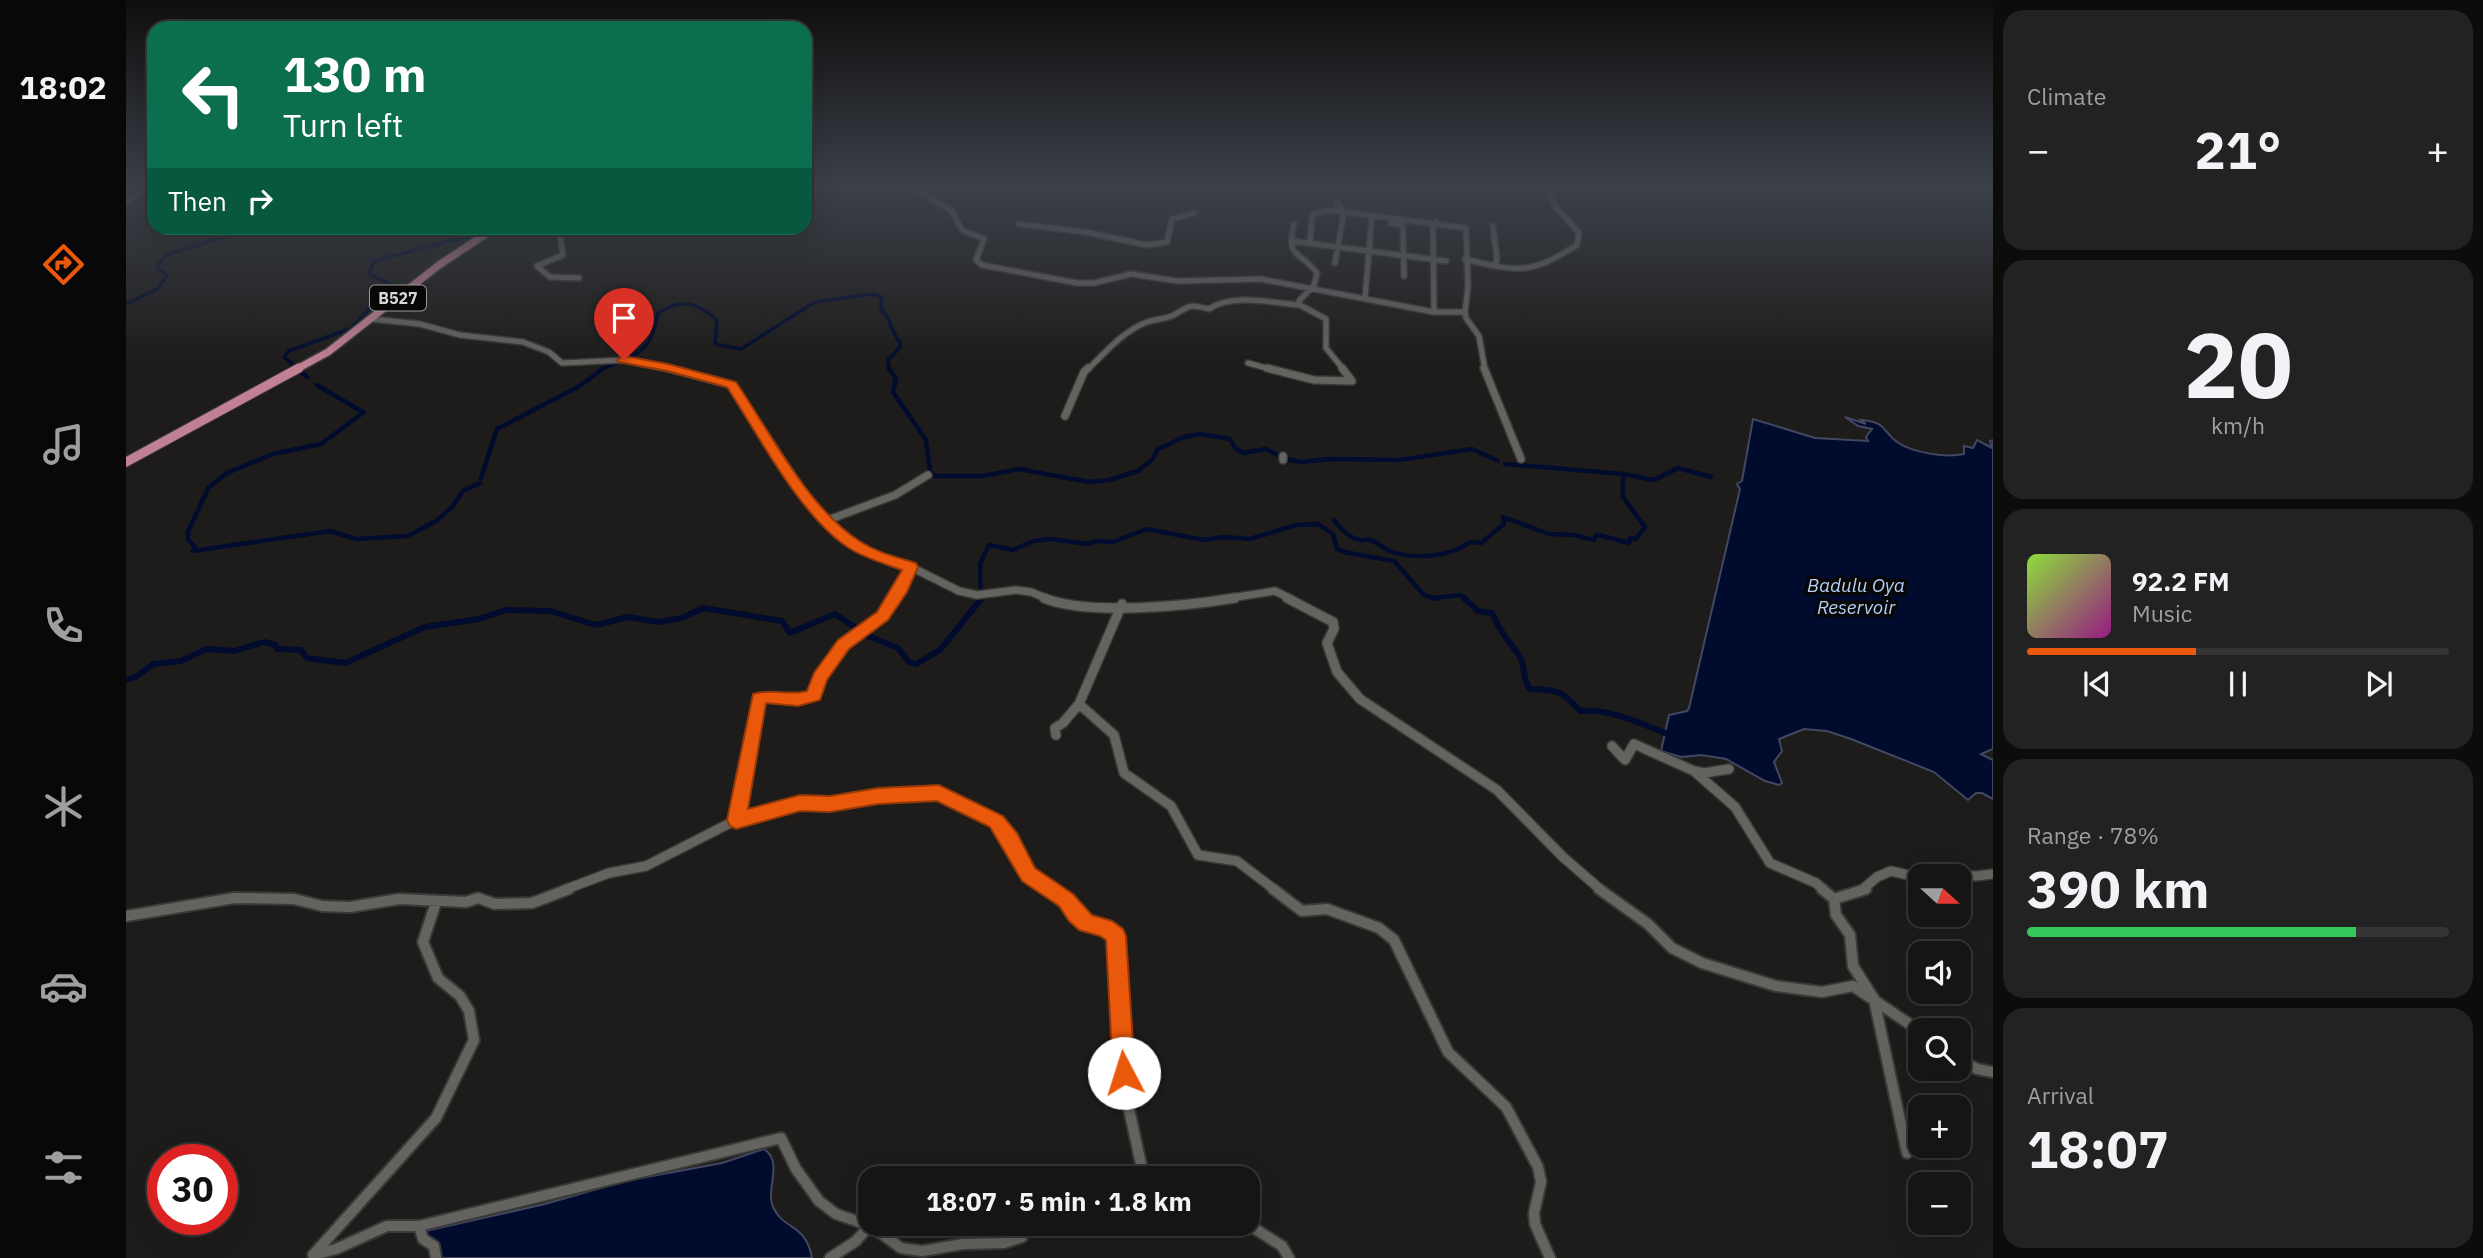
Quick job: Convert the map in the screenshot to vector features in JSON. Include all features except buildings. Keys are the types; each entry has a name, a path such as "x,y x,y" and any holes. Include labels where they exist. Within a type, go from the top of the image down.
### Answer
{"main road":[{"name":"B527","path":"126,462 340,344 465,246"}],"street":[{"path":"562,246 563,255 537,266 550,277 579,278"},
{"path":"981,246 976,260 982,265 1076,283 1094,283 1131,274 1177,281 1261,279 1434,312 1465,312"},
{"path":"1291,246 1292,251 1317,273 1314,285 1299,301 1300,305"},
{"path":"1329,246 1446,261"},
{"path":"1365,298 1370,246"},
{"path":"1404,246 1404,276"},
{"path":"1434,312 1435,246"},
{"path":"1465,246 1470,296 1466,318 1479,336 1483,365 1521,459"},
{"path":"1495,246 1495,266"},
{"path":"1465,259 1510,271 1535,269 1576,246"},
{"path":"1335,263 1338,247"},
{"path":"1065,416 1074,400 1078,380 1092,362 1128,332 1193,305 1209,309 1218,303 1234,301 1300,305 1326,319 1328,324 1324,337 1328,351 1352,381 1325,381 1248,363"},
{"path":"371,319 420,324 460,335 523,342 549,352 562,363 620,360 668,368 732,385 816,512 828,520 838,534 876,556 911,567 952,588 982,594 1016,590 1031,592 1069,607 1195,603 1275,591 1287,595 1333,622 1334,629 1327,643 1337,672 1360,699 1497,790 1563,857 1598,888 1648,924 1672,948 1702,963 1776,986 1822,992 1847,986 1874,999 1908,1023"},
{"path":"828,520 895,495 928,475"},
{"path":"736,820 759,698 809,698 814,695 820,678 843,645 883,616 911,567"},
{"path":"1056,735 1055,728 1063,723 1079,704 1099,653 1114,629 1122,604"},
{"path":"1079,704 1114,735 1124,773 1171,807 1198,855 1237,862 1302,911 1326,909 1379,928 1394,940 1448,1052 1506,1107 1538,1167 1541,1182 1534,1213 1535,1224 1550,1258"},
{"path":"1612,746 1625,760 1634,744 1694,772 1735,807 1770,863 1814,881 1834,899 1836,915 1850,935 1853,966 1874,999 1907,1153"},
{"path":"1694,772 1729,769"},
{"path":"126,916 234,898 294,899 322,906 350,907 399,900 466,902 478,898 495,904 532,903 609,873 646,866 736,820 800,803 830,804 878,796 939,793 997,821 1010,839 1017,858 1028,874 1066,900 1076,915 1087,924 1105,927 1116,936 1127,1100 1141,1166"},
{"path":"1834,899 1866,889 1877,877 1891,871 1912,876 1928,873 1976,876 1993,874"},
{"path":"312,1257 436,1118 449,1094 455,1074 470,1053 474,1040 469,1011 460,996 439,978 423,943 436,902"},
{"path":"1971,1066 1993,1072"},
{"path":"312,1257 387,1226 419,1226 780,1138 788,1160 808,1188 833,1213 858,1221"},
{"path":"419,1226 423,1239 434,1247 436,1258"},
{"path":"1260,1232 1282,1246 1289,1258"},
{"path":"830,1258 860,1236"},
{"path":"884,1236 910,1251 942,1249 955,1245 1010,1243 1022,1237"}],"water":[{"name":"Badulu Oya Reservoir","path":"1845,417 1866,424 1861,420 1875,423 1904,446 1930,454 1964,454 1964,446 1973,448 1977,440 1992,448 1990,441 1993,440 1993,749 1981,754 1993,760 1993,799 1976,793 1968,800 1934,772 1827,731 1804,729 1779,739 1782,751 1774,762 1782,783 1779,785 1765,781 1726,759 1701,755 1681,757 1661,751 1669,715 1687,711 1689,708 1740,489 1737,484 1742,481 1753,419 1815,438 1868,441 1866,437 1872,429 1858,426"},
{"path":"764,1149 773,1161 773,1207 783,1220 805,1239 812,1258 434,1258 429,1245 416,1236 421,1232 545,1204 625,1181 722,1163"}],"waterway":[{"path":"126,304 157,289 167,275 157,267 166,255 196,246"},
{"path":"299,370 284,357 289,351 352,328 368,310 397,293 396,287 369,274 374,261 432,246"},
{"path":"603,369 640,351 651,338 658,313 675,305 689,304 702,309 717,320 715,344 741,349 815,302 872,294 881,297 881,309 900,342 900,347 888,360 889,370"},
{"path":"297,368 307,377"},
{"path":"889,368 896,379 893,392 926,440 930,471 935,476 983,476 1019,469 1089,482 1109,480 1138,471 1153,459 1157,450 1184,437 1200,434 1230,439 1235,448 1243,453 1266,449 1286,459 1301,462 1329,459 1400,460 1472,449 1498,461"},
{"path":"481,478 497,429 578,387 603,369"},
{"path":"317,385 361,411"},
{"path":"364,412 321,444 273,454 227,473 209,487 188,531 188,539 195,547 193,551 330,531 356,539 408,536 436,521 452,507 463,491 480,483"},
{"path":"1505,464 1623,474"},
{"path":"1623,474 1654,480 1678,468 1711,477"},
{"path":"1334,520 1352,537 1370,540 1400,554 1421,556 1442,554 1470,542 1481,543 1504,524 1503,517 1549,534 1574,535 1594,540 1596,535 1599,535 1629,543 1630,538 1636,539 1645,527 1623,497 1623,474"},
{"path":"981,599 980,564 989,545 1013,550 1033,541 1050,539 1089,544 1095,541 1113,542 1147,529 1204,540 1224,537 1250,539 1296,525 1318,524 1333,534 1337,549 1394,561 1424,595 1434,598"},
{"path":"1434,598 1461,595 1466,599"},
{"path":"126,680 136,677 153,664 181,661 207,649 234,651 264,642 276,645 277,649 301,650 307,658 345,663 425,627 479,619 506,610 550,611 596,625 628,617 658,622 682,618 703,608 782,621 790,633 835,614 868,636 898,648 909,662 916,664 940,650 982,598"},
{"path":"1464,598 1478,611 1492,613 1520,657 1530,689 1558,692 1580,711 1613,714 1665,733"}],"route":[{"path":"624,360 668,368 732,385 765,439 789,469 816,512 828,520 838,534 854,545 876,556 911,567 883,616 843,645 820,678 814,695 798,700 768,696 759,698 736,820 800,803 830,804 878,796 939,793 997,821 1010,839 1017,858 1028,874 1066,900 1076,915 1087,924 1105,927 1116,936 1124,1073"}]}
